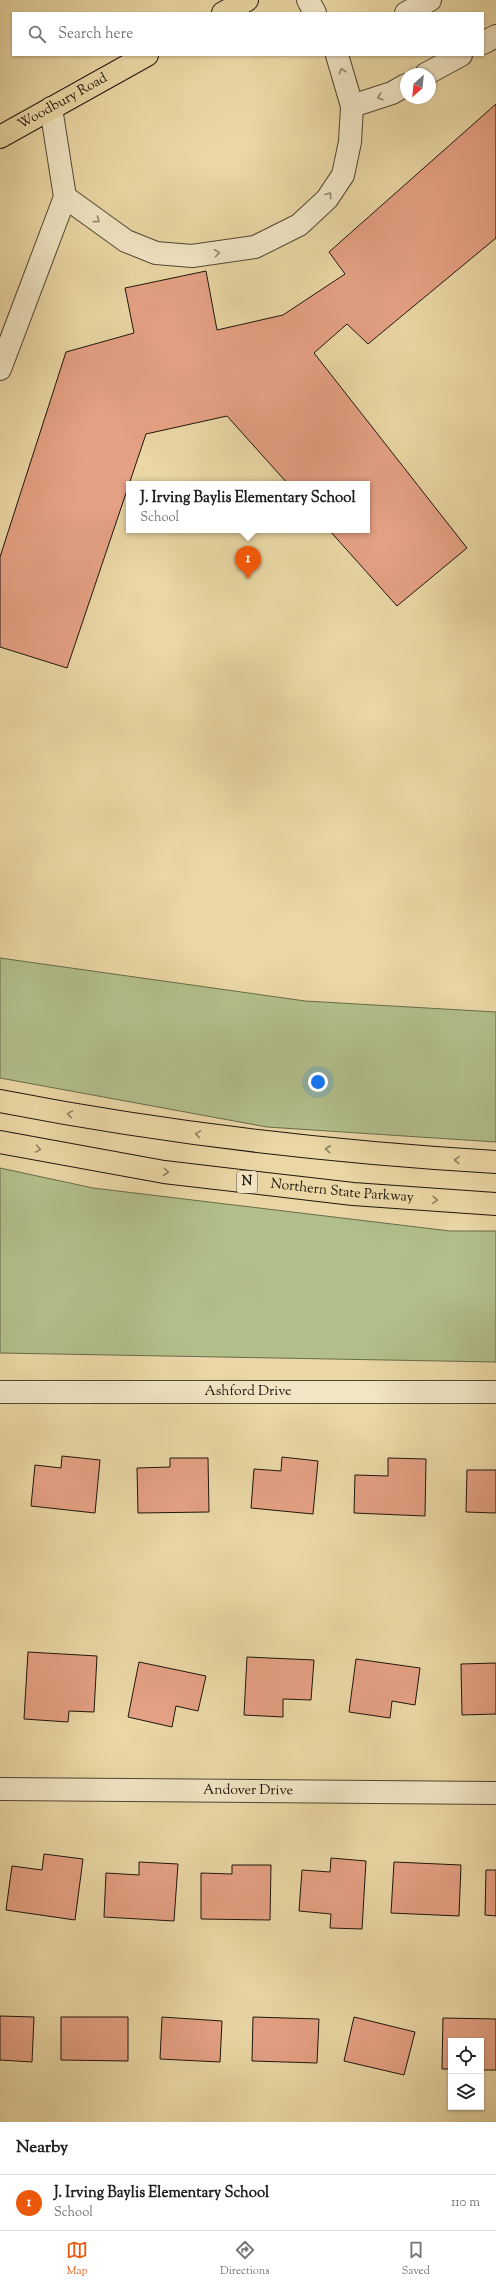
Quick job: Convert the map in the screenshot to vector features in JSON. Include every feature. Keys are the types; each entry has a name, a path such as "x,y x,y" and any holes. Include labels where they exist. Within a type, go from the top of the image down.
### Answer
{"main road":[{"path":"225,12 246,0"},
{"name":"Woodbury Road","path":"0,137 145,56"},
{"path":"0,1101 214,1137 378,1155 496,1162"},
{"name":"Northern State Parkway","path":"0,1142 164,1172 353,1194 496,1204"}],"street":[{"path":"308,0 314,12"},
{"path":"408,12 430,0"},
{"path":"484,42 496,36"},
{"path":"65,197 126,241 156,253 192,256 255,247 298,225 327,199 343,175 350,142 352,106 337,56"},
{"path":"436,69 459,56"},
{"path":"352,106 392,93 400,88"},
{"path":"0,369 65,197 51,108"},
{"name":"Ashford Drive","path":"0,1392 496,1392"},
{"name":"Andover Drive","path":"0,1789 496,1793"}],"green space":[{"path":"0,958 305,1001 496,1012 496,1142 267,1127 0,1078"},
{"path":"0,1168 93,1188 450,1231 496,1231 496,1362 0,1353"}],"building":[{"path":"496,104 496,238 368,344 347,324 314,353 467,548 397,606 332,533 370,533 370,481 285,481 227,416 146,434 130,481 126,481 126,493 67,668 0,647 0,557 66,352 134,333 125,288 206,271 217,330 283,315 345,274 329,252"},
{"path":"62,1456 100,1460 95,1513 31,1506 35,1465 61,1468"},
{"path":"282,1457 318,1461 313,1514 251,1508 254,1469 281,1471"},
{"path":"170,1458 208,1458 209,1512 138,1513 137,1468 170,1467"},
{"path":"388,1458 426,1459 425,1516 354,1513 355,1475 388,1476"},
{"path":"467,1470 496,1470 496,1513 466,1512"},
{"path":"28,1652 97,1656 94,1712 69,1711 68,1722 24,1719"},
{"path":"247,1657 314,1660 311,1700 283,1699 283,1717 244,1715"},
{"path":"356,1659 420,1668 415,1705 392,1701 390,1718 349,1712"},
{"path":"139,1662 206,1676 198,1711 176,1706 172,1727 128,1717"},
{"path":"496,1663 496,1714 462,1715 461,1664"},
{"path":"44,1854 83,1859 75,1920 6,1910 12,1866 42,1870"},
{"path":"331,1858 366,1861 362,1929 330,1928 331,1914 299,1911 302,1870 330,1872"},
{"path":"139,1862 178,1864 174,1921 104,1917 106,1873 139,1875"},
{"path":"394,1862 461,1865 459,1916 391,1913"},
{"path":"232,1865 271,1865 270,1920 201,1919 201,1873 232,1874"},
{"path":"486,1870 496,1870 496,1916 485,1915"},
{"path":"0,2016 34,2017 32,2062 0,2060"},
{"path":"61,2017 128,2017 128,2061 61,2060"},
{"path":"162,2017 222,2021 220,2062 160,2059"},
{"path":"253,2017 319,2019 317,2063 252,2061"},
{"path":"354,2017 415,2032 404,2075 344,2061"},
{"path":"443,2018 496,2019 496,2070 484,2070 484,2038 448,2038 448,2069 442,2069"}],"place":[{"name":"J. Irving Baylis Elementary School","path":"248,579"}]}
